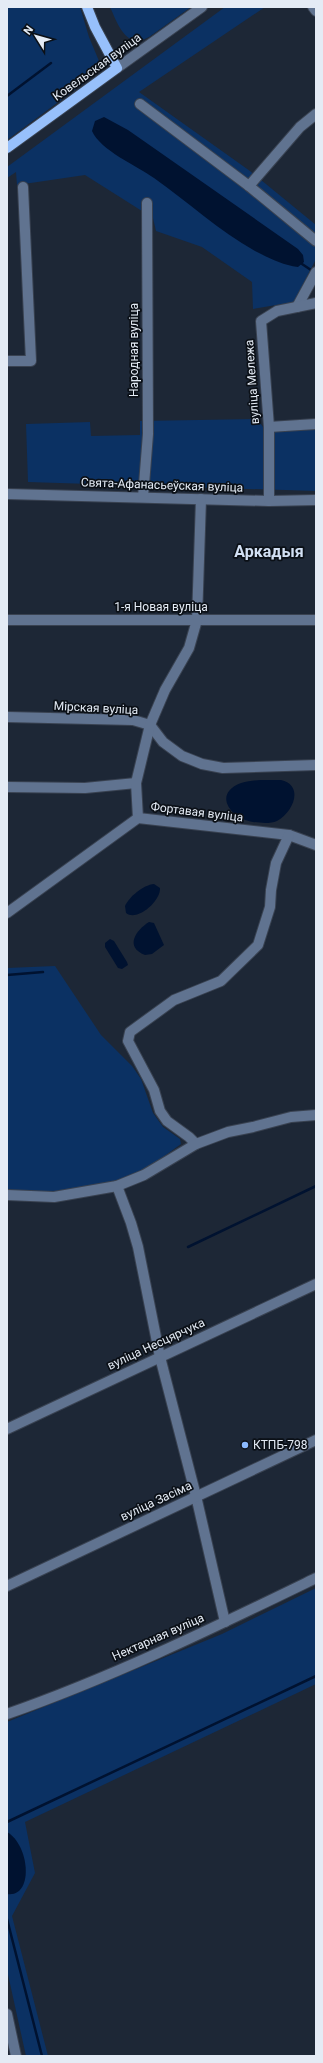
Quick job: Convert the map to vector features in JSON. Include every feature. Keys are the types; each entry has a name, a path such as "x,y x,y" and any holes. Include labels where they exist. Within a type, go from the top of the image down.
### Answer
{"main road":[{"path":"87,7 95,26 117,68"},
{"name":"Ковельская вуліца","path":"7,148 117,68"}],"street":[{"name":"Ковельская вуліца","path":"117,68 202,7"},
{"path":"313,7 316,12"},
{"path":"140,104 249,186 316,241"},
{"path":"249,186 300,127 316,114"},
{"path":"7,361 32,360 23,187"},
{"name":"Народная вуліца","path":"143,497 148,434 147,203"},
{"path":"297,307 316,272"},
{"name":"вуліца Мележа","path":"269,501 269,426 261,321 278,311 316,303"},
{"path":"269,426 316,424"},
{"name":"Свята-Афанасьеўская вуліца","path":"7,494 269,501 316,500"},
{"path":"138,818 136,783 150,725 165,690 189,648 197,620 201,499"},
{"name":"1-я Новая вуліца","path":"7,620 316,620"},
{"name":"Мірская вуліца","path":"7,717 133,720 150,725 163,742 182,756 202,764 223,768 314,765"},
{"path":"7,787 85,788 136,783"},
{"name":"Фортавая вуліца","path":"7,913 138,818 289,835 316,845"},
{"path":"196,1144 168,1121 160,1111 154,1090 128,1041 130,1032 174,1000 221,981 258,945 270,907 271,890 276,863 289,835"},
{"path":"7,1195 54,1197 117,1186 150,1172 196,1144 228,1132 253,1128 291,1117 316,1115"},
{"path":"117,1186 138,1247 160,1357 196,1496 225,1622"},
{"name":"вуліца Несцярчука","path":"7,1429 316,1284"},
{"name":"вуліца Засіма","path":"7,1586 316,1440"},
{"name":"Нектарная вуліца","path":"7,1714 52,1698 225,1622 316,1578"},
{"path":"7,2014 16,2056"}],"shaded area":[{"path":"7,7 80,7 89,37 99,61 95,74 7,140"},
{"path":"110,7 191,7 149,37 138,42 128,37 120,28"},
{"path":"225,7 265,7 139,92 250,171 316,225 316,259 294,302 253,309 252,282 202,247 156,231 153,218 85,175 17,185 16,172 7,178 7,167"},
{"path":"104,117 128,130 298,249 303,255 304,262 298,267 286,265 255,251 216,225 167,187 111,151 96,138 92,131 95,121"},
{"path":"257,419 266,431 316,429 316,491 28,482 26,424 90,422 91,436 140,435 140,421"},
{"path":"256,780 281,780 288,783 292,787 294,799 288,812 277,821 262,823 245,820 238,816 228,806 226,799 228,793 232,788 241,783"},
{"path":"154,884 160,888 157,899 153,904 148,909 136,915 126,913 125,906 133,895 141,889"},
{"path":"149,922 154,923 164,945 152,954 145,955 135,948 134,938 140,929"},
{"path":"110,939 114,941 127,962 128,965 122,969 118,968 105,947 105,943"},
{"path":"55,966 101,1035 132,1066 141,1079 153,1113 163,1127 180,1139 181,1144 154,1164 137,1174 105,1186 57,1192 7,1191 7,968"},
{"path":"316,1588 316,1684 25,1822 35,1873 12,1916 48,2056 26,2056 7,1970 7,1722 222,1634"},
{"path":"7,1832 15,1839 20,1848 26,1869 25,1880 22,1888 16,1893 7,1894"}],"waterway":[{"path":"7,96 51,63"},
{"path":"302,264 314,272"},
{"path":"7,975 43,972"},
{"path":"188,1247 316,1186"},
{"path":"7,1822 316,1676"},
{"path":"7,1919 42,2056"}],"place":[{"name":"КТПБ-798","path":"245,1445"}],"district":[{"name":"Аркадыя","path":"269,551"}]}
